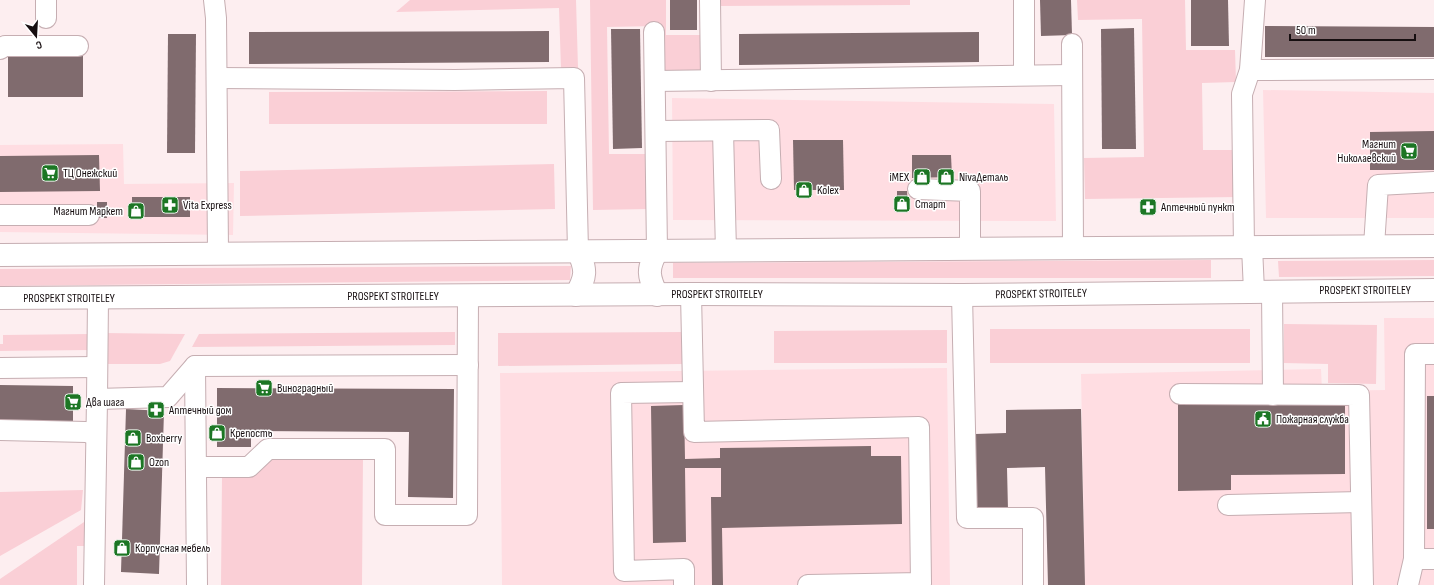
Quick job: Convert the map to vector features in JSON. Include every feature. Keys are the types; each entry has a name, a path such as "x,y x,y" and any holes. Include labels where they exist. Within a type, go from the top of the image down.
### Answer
{"main road":[{"path":"0,255 1434,246"},
{"path":"657,251 651,263 649,273 657,295"},
{"path":"576,295 583,283 585,273 578,252"},
{"name":"PROSPEKT STROITELEY","path":"0,298 692,294 962,295 1434,290"}],"lane":[{"path":"214,0 216,18 217,78 218,253"},
{"path":"710,0 711,81"},
{"path":"1024,0 1024,75"},
{"path":"1255,0 1250,70 1242,94 1248,247 1263,291 1273,395"},
{"path":"654,32 657,251"},
{"path":"1072,44 1073,248"},
{"path":"0,49 5,46 78,46"},
{"path":"1250,70 1434,69"},
{"path":"655,81 1072,75"},
{"path":"217,78 455,80 574,78 578,252"},
{"path":"656,131 769,130 771,179"},
{"path":"723,131 726,251"},
{"path":"1374,246 1378,185 1434,182"},
{"path":"918,189 970,191 970,249"},
{"path":"0,215 89,215"},
{"path":"692,294 694,432 918,427 921,583 808,585"},
{"path":"962,295 967,518 1033,518 1033,585"},
{"path":"196,467 249,467 268,449 385,450 385,515 467,515 468,296"},
{"path":"94,585 98,298"},
{"path":"1408,585 1414,559 1415,354 1434,354"},
{"path":"97,399 168,397 195,366 468,365"},
{"path":"0,368 97,366"},
{"path":"195,366 197,585"},
{"path":"684,585 684,569 624,571 621,393 693,392"},
{"path":"1180,394 1359,395 1363,585"},
{"path":"0,430 86,432 96,435"},
{"path":"1228,505 1361,502"},
{"path":"1414,559 1434,559"}],"shaded area":[{"path":"410,0 576,0 578,68 561,69 559,8 396,12"},
{"path":"590,0 666,0 666,35 703,35 703,73 659,74 658,26 607,27 609,154 648,154 649,209 593,210"},
{"path":"718,0 910,0 910,5 718,6"},
{"path":"1077,0 1185,0 1186,50 1235,50 1236,82 1202,83 1203,150 1238,150 1238,197 1085,199 1084,158 1144,157 1142,19 1078,20"},
{"path":"1263,90 1434,93 1434,218 1266,218"},
{"path":"547,91 547,124 269,124 269,92"},
{"path":"672,98 1054,104 1056,221 673,220"},
{"path":"123,144 124,184 234,183 233,235 0,232 0,145"},
{"path":"554,164 555,209 240,216 240,171"},
{"path":"1211,260 1211,278 673,278 673,263"},
{"path":"1434,260 1434,276 1279,277 1278,261"},
{"path":"571,266 570,280 0,286 0,269"},
{"path":"1384,318 1434,318 1434,585 1085,585 1081,374 1321,369 1322,391 1385,390"},
{"path":"1284,324 1377,325 1376,384 1328,383 1328,364 1284,363"},
{"path":"990,329 1250,329 1250,363 990,363"},
{"path":"947,330 947,363 774,363 774,331"},
{"path":"455,332 455,345 192,347 199,334"},
{"path":"682,332 683,364 498,366 498,333"},
{"path":"103,333 185,334 170,361 160,364 103,364"},
{"path":"89,334 90,350 0,351 0,344 3,344 3,335"},
{"path":"947,368 950,585 502,585 500,373"},
{"path":"272,455 363,456 362,585 221,585 222,477 251,477"},
{"path":"83,490 81,510 0,556 0,492"},
{"path":"87,520 88,546 77,546 77,585 0,585 0,579"}],"building":[{"path":"670,0 697,0 697,30 670,30"},
{"path":"1040,0 1071,0 1072,35 1041,36"},
{"path":"1191,0 1228,0 1229,46 1191,46"},
{"path":"1265,26 1434,27 1434,57 1265,57"},
{"path":"1134,28 1136,149 1102,149 1101,29"},
{"path":"611,29 640,29 642,148 613,149"},
{"path":"549,31 549,62 249,64 249,32"},
{"path":"979,32 979,62 739,65 739,34"},
{"path":"168,34 196,34 195,153 167,153"},
{"path":"8,51 83,51 83,97 8,97"},
{"path":"1434,131 1434,170 1370,170 1370,132"},
{"path":"793,140 843,140 844,190 794,190"},
{"name":"ТЦ Онежский","path":"99,155 100,191 0,192 0,156"},
{"path":"912,155 951,155 952,177 912,178"},
{"name":"Старт","path":"897,191 907,191 908,209 897,210"},
{"path":"132,197 190,197 190,217 132,217"},
{"path":"97,202 107,202 107,218 97,218"},
{"path":"0,385 73,386 73,422 0,420"},
{"path":"217,388 454,389 453,498 408,497 409,432 251,431 251,447 217,447"},
{"path":"1427,396 1434,396 1434,529 1427,529"},
{"path":"1345,403 1345,474 1231,475 1231,490 1178,491 1178,404"},
{"path":"684,405 685,459 720,458 720,448 871,446 871,456 901,456 902,524 722,528 723,585 712,585 711,497 721,497 721,468 685,468 686,542 653,543 651,406"},
{"path":"126,409 164,411 159,574 121,572"},
{"path":"1081,409 1085,585 1048,585 1045,467 1007,468 1008,510 977,511 975,434 1006,433 1006,410"}],"place":[{"name":"Магнит Николаевский","path":"1409,151"},
{"name":"ТЦ Онежский","path":"50,173"},
{"name":"iMEX","path":"922,177"},
{"name":"NivaДеталь","path":"946,177"},
{"name":"Kolex","path":"804,190"},
{"name":"Старт","path":"902,204"},
{"name":"Vita Express","path":"170,205"},
{"name":"Аптечный пункт","path":"1148,207"},
{"name":"Магнит Маркет","path":"136,211"},
{"name":"Виноградный","path":"264,388"},
{"name":"Два шага","path":"73,402"},
{"name":"Аптечный дом","path":"156,410"},
{"name":"Пожарная служба","path":"1263,419"},
{"name":"Крепость","path":"217,433"},
{"name":"Boxberry","path":"133,438"},
{"name":"Ozon","path":"136,462"},
{"name":"Корпусная мебель","path":"122,548"}]}
